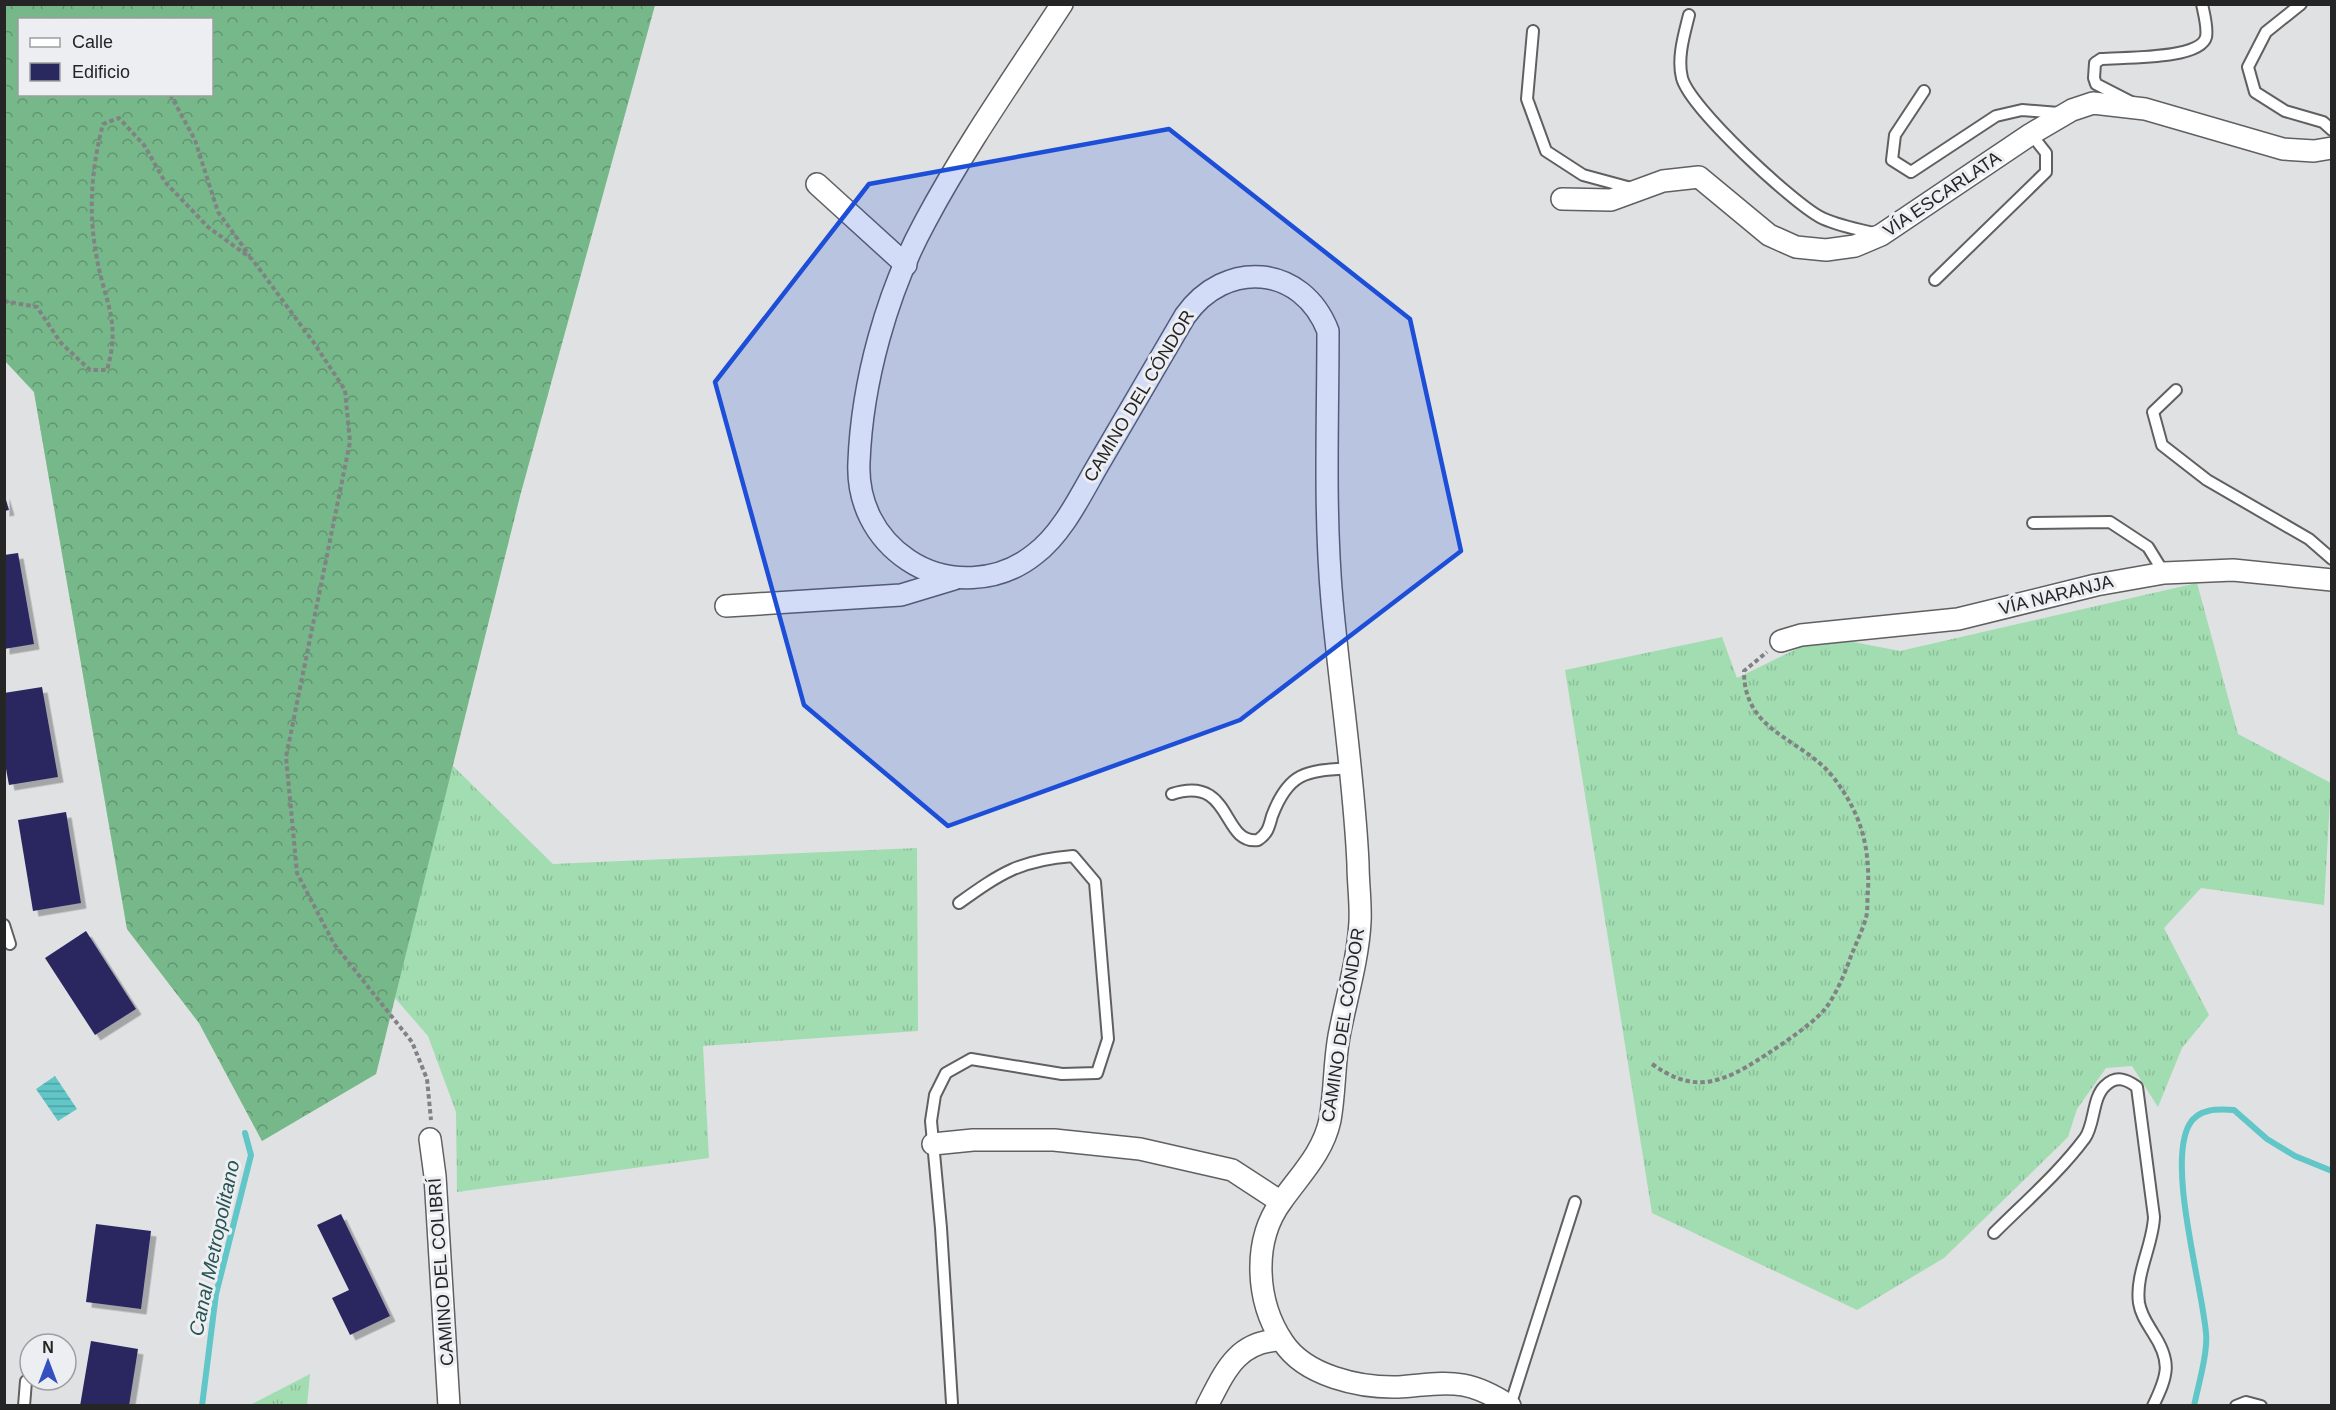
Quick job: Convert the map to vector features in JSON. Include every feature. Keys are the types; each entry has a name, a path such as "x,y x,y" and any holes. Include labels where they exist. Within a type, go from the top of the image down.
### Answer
{"street":[{"name":"CAMINO DEL CÓNDOR","path":"1062,4 925,221 906,265 889,313 871,381 864,421 859,479 868,513 887,543 915,565 928,571 958,578 983,577 1007,571 1036,554 1048,542 1082,492 1185,315 1204,293 1216,285 1244,276 1259,276 1287,284 1298,290 1317,308 1328,331 1327,503 1332,600 1356,822 1360,924 1338,1041 1330,1119 1312,1162 1281,1202 1266,1233 1261,1269 1266,1306 1281,1340 1299,1359 1340,1379 1397,1387 1446,1383 1463,1385 1496,1396 1510,1406"},
{"name":"VÍA ESCARLATA","path":"1562,199 1611,200 1663,181 1699,177 1769,235 1804,248 1841,249 1881,235 2031,134 2063,115 2093,103 2145,109 2276,148 2296,151 2331,148"},
{"path":"818,184 906,265"},
{"name":"VÍA NARANJA","path":"1781,641 1801,635 1958,619 2107,582 2164,573 2233,570 2331,580"},
{"path":"726,606 901,595 958,578"},
{"name":"CAMINO DEL COLIBRÍ","path":"430,1139 436,1188 449,1406"},
{"path":"933,1144 973,1140 1054,1140 1140,1149 1232,1170 1281,1202"},
{"path":"1206,1406 1236,1355 1252,1345 1281,1340"}],"lane":[{"path":"2145,109 2096,84 2095,63 2101,59 2168,54 2195,48 2203,43 2207,35 2202,4"},
{"path":"2301,4 2266,32 2248,67 2255,92 2285,111 2323,122 2331,130"},
{"path":"1689,15 1680,47 1682,79 1705,114 1761,169 1820,217 1881,235"},
{"path":"1533,31 1527,99 1546,151 1583,175 1640,189"},
{"path":"1924,91 1894,135 1892,160 1911,172 1996,116 2022,110 2063,115"},
{"path":"1935,280 2046,172 2046,153 2031,134"},
{"path":"2176,390 2152,412 2162,445 2207,480 2309,538 2331,560"},
{"path":"2033,523 2110,522 2148,547 2164,573"},
{"path":"1172,794 1192,790 1210,795 1223,807 1238,835 1246,840 1258,840 1268,830 1279,800 1291,784 1312,771 1350,768"},
{"path":"952,1403 931,1121 935,1095 946,1072 971,1059 1062,1074 1097,1072 1108,1039 1095,882 1073,856 1043,858 1001,873 959,903"},
{"path":"4,925 10,944"},
{"path":"1994,1233 2051,1177 2086,1136 2102,1088 2114,1079 2127,1079 2137,1088 2154,1217 2154,1237 2146,1257 2139,1302 2144,1318 2165,1351 2166,1367 2163,1385 2153,1406"},
{"path":"1510,1406 1575,1202"},
{"path":"2236,1406 2247,1402 2261,1406"}],"path":[{"path":"171,96 195,140 218,212 345,390 350,442 286,757 297,873 334,944 375,999 402,1026 416,1051 430,1098 430,1139"},
{"path":"4,301 37,307 61,343 90,370 107,370 114,345 112,308 96,253 91,200 94,158 103,124 119,118 144,145 165,183 201,220 252,259"},
{"path":"1652,1064 1669,1076 1702,1084 1729,1077 1772,1052 1824,1010 1846,969 1867,916 1870,861 1857,813 1832,776 1795,744 1769,729 1751,706 1744,687 1744,671 1781,641"}],"highlighted area":[{"path":"1169,129 1410,319 1461,551 1240,720 948,826 804,705 715,382 869,184"}],"green space":[{"path":"5,4 655,5 520,496 376,1074 262,1141 199,1023 127,929 34,392 5,361"},
{"path":"5,5 655,5 520,496 452,765 553,864 917,848 918,1031 703,1046 709,1158 457,1192 456,1112 428,1036 395,998 376,1074 262,1141 199,1023 127,929 34,392 5,361"},
{"path":"2197,583 2238,734 2331,783 2324,905 2201,888 2164,928 2209,1015 2182,1048 2158,1107 2132,1066 2106,1068 2077,1109 2068,1137 1944,1258 1857,1310 1652,1213 1565,670 1722,637 1737,678 1809,643 1843,640 1900,651"},
{"path":"310,1374 307,1405 250,1405"}],"water":[{"path":"55,1076 77,1109 58,1121 36,1089"}],"building":[{"path":"4,493 9,510 4,511"},
{"path":"18,553 34,644 4,649 4,555"},
{"path":"42,687 58,777 9,785 4,758 4,693"},
{"path":"66,812 81,903 33,911 18,820"},
{"path":"86,931 136,1009 95,1035 45,958"},
{"path":"341,1214 390,1316 350,1335 332,1298 349,1290 317,1225"},
{"path":"96,1224 151,1231 141,1309 86,1302"},
{"path":"91,1341 138,1349 129,1406 80,1406"}],"waterway":[{"name":"Canal Metropolitano","path":"2194,1406 2204,1360 2206,1333 2184,1196 2183,1144 2189,1125 2193,1119 2203,1113 2215,1110 2234,1110 2267,1139 2295,1156 2332,1171"},
{"name":"Canal Metropolitano","path":"202,1406 216,1294 251,1155 245,1133"}]}
